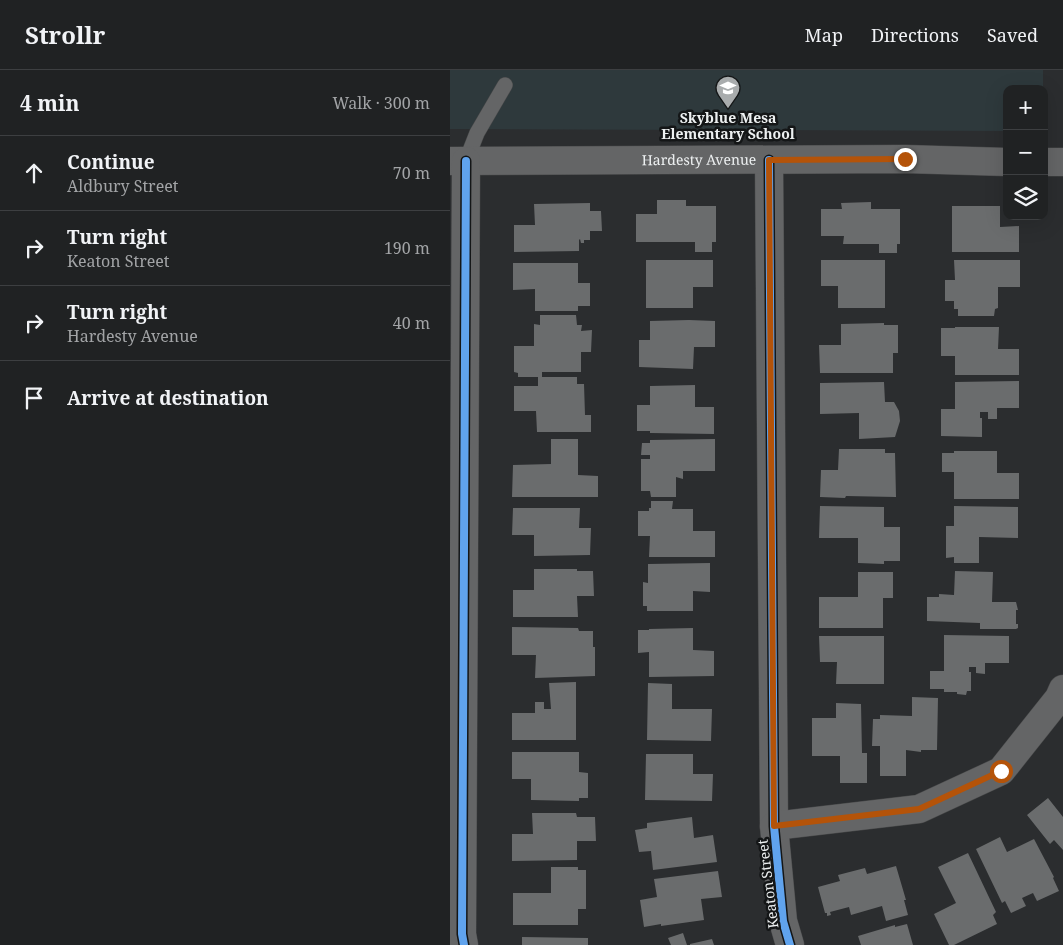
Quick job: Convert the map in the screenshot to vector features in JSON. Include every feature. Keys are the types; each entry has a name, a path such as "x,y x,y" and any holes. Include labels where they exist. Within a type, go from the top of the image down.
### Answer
{"street":[{"name":"Hardesty Avenue","path":"458,161 905,159 1003,162"},
{"name":"Keaton Street","path":"769,160 774,826 783,921 790,945"},
{"path":"458,161 462,924 464,945"},
{"path":"1048,162 1063,162"},
{"path":"774,826 919,809 1001,771 1060,698 1063,689"}],"lane":[{"path":"458,161 505,85"}],"shaded area":[{"name":"Skyblue Mesa Elementary School","path":"450,70 1043,70 1043,85 1003,85 1003,131 450,129"}],"building":[{"path":"657,200 686,200 686,206 716,206 716,242 712,242 712,252 695,252 695,242 636,242 636,214 657,214"},
{"path":"871,202 871,209 900,209 900,244 897,244 897,253 879,253 879,244 843,244 844,236 821,236 821,209 842,209 841,203"},
{"path":"590,203 590,211 601,211 602,231 590,231 590,240 584,240 584,243 581,243 580,239 579,251 514,252 514,225 535,225 534,204"},
{"path":"952,206 1000,206 1000,227 1019,226 1019,252 952,252"},
{"path":"646,260 713,260 713,287 693,287 693,308 646,308"},
{"path":"821,260 885,260 885,308 838,308 838,286 821,286"},
{"path":"954,260 1020,260 1020,287 998,287 998,308 995,309 994,316 958,316 958,309 954,309 954,301 945,301 945,280 955,280"},
{"path":"513,263 578,263 578,283 590,283 590,306 578,306 578,311 535,311 535,289 513,290"},
{"path":"540,315 576,315 577,325 582,325 581,331 592,330 591,352 581,352 581,372 542,372 542,377 577,377 577,384 584,384 585,415 591,415 591,432 537,432 536,411 514,411 514,386 538,386 538,377 518,377 518,373 514,372 514,346 534,346 534,324 540,325"},
{"path":"650,321 715,321 715,347 694,347 693,369 639,367 639,340 650,340"},
{"path":"884,323 884,325 898,325 898,353 893,353 893,373 820,373 819,345 841,345 841,324"},
{"path":"999,327 998,349 1019,349 1019,375 955,375 955,356 941,356 941,328"},
{"path":"1019,381 1019,408 997,408 997,419 988,419 988,412 980,412 980,418 982,418 982,437 941,436 941,409 955,409 955,382"},
{"path":"884,382 885,402 894,402 899,411 900,421 895,437 859,439 859,413 820,414 820,383"},
{"path":"695,385 695,407 714,407 714,434 637,431 637,405 650,405 650,386"},
{"path":"551,439 578,439 578,475 598,476 598,497 512,497 513,465 551,464"},
{"path":"715,439 715,471 683,471 683,479 676,477 676,497 651,497 650,491 641,491 641,459 650,459 650,455 641,455 642,443 650,443 650,440"},
{"path":"839,449 885,449 885,453 895,453 896,497 820,497 821,470 838,470"},
{"path":"954,451 997,451 997,473 1019,473 1019,499 954,499 954,472 942,472 942,453 954,453"},
{"path":"651,501 673,501 672,509 693,509 693,531 715,531 715,557 649,557 650,536 638,536 638,511 649,511"},
{"path":"820,506 884,507 884,527 900,527 900,561 884,561 884,564 858,563 858,538 819,538"},
{"path":"954,506 1018,507 1018,538 979,537 979,563 954,563 954,557 946,558 946,526 954,526"},
{"path":"513,508 580,508 579,528 591,528 590,555 534,556 534,535 512,535"},
{"path":"710,563 710,592 693,591 693,611 647,611 647,606 643,606 643,582 648,583 648,564"},
{"path":"534,569 593,571 594,596 577,596 578,617 513,617 513,590 534,590"},
{"path":"955,571 993,572 992,602 1016,602 1018,610 1016,610 1016,624 1018,624 1018,628 980,629 980,623 927,621 927,597 939,597 939,594 954,595"},
{"path":"858,572 893,572 893,598 883,598 883,628 819,628 819,597 858,597"},
{"path":"512,627 578,628 579,631 593,631 595,676 535,678 536,655 512,655"},
{"path":"693,628 693,650 714,651 714,676 649,677 649,652 638,653 638,630"},
{"path":"944,635 1009,636 1009,663 985,663 985,674 976,673 976,667 969,667 969,672 971,672 971,691 967,691 966,695 957,694 957,692 944,692 944,689 930,689 930,671 944,671"},
{"path":"819,636 884,636 884,684 836,684 837,662 820,662"},
{"path":"576,682 576,740 512,740 512,713 535,713 535,702 544,702 544,709 551,709 549,683"},
{"path":"648,683 672,684 672,709 712,709 711,741 647,740"},
{"path":"912,697 938,698 937,750 921,750 921,752 906,750 906,776 880,776 880,746 872,746 873,719 880,719 880,715 912,716"},
{"path":"836,703 861,704 862,753 867,753 867,783 840,783 840,756 812,756 812,718 836,718"},
{"path":"512,752 579,752 579,772 588,773 588,798 579,798 579,801 531,800 531,779 512,779"},
{"path":"646,754 693,754 693,774 713,774 712,801 645,800"},
{"path":"1048,798 1063,817 1063,850 1054,840 1050,844 1027,815"},
{"path":"532,813 576,813 577,817 595,817 596,841 577,841 577,860 512,861 512,834 533,834"},
{"path":"692,817 694,838 713,835 717,862 653,870 651,851 639,852 635,830 647,828 647,823"},
{"path":"1000,837 1007,852 1034,839 1054,877 1059,891 1037,901 1033,893 1022,898 1026,906 1011,913 1005,901 1002,903 976,849"},
{"path":"968,853 996,912 993,915 997,924 954,945 949,945 934,914 956,903 938,867"},
{"path":"896,866 906,900 904,900 908,915 886,921 882,906 851,915 849,907 830,912 831,915 827,916 818,887 840,881 838,875 865,868 867,874"},
{"path":"551,867 578,867 578,870 586,870 586,909 578,909 578,925 513,925 513,893 551,893"},
{"path":"718,871 722,897 701,899 704,920 644,927 640,900 657,897 654,879"},
{"path":"907,924 913,945 861,945 858,936 895,925 895,927"},
{"path":"683,933 687,945 671,945 668,938"},
{"path":"522,937 588,938 588,945 522,945"},
{"path":"712,939 714,945 690,945 690,944"}],"cycle path":[{"path":"769,160 774,826 783,921 790,945"},
{"path":"464,945 462,934 466,161"}],"place":[{"name":"Skyblue Mesa Elementary School","path":"728,109"}],"route":[{"path":"905,159 769,160 774,826 919,809 1001,771"}]}
